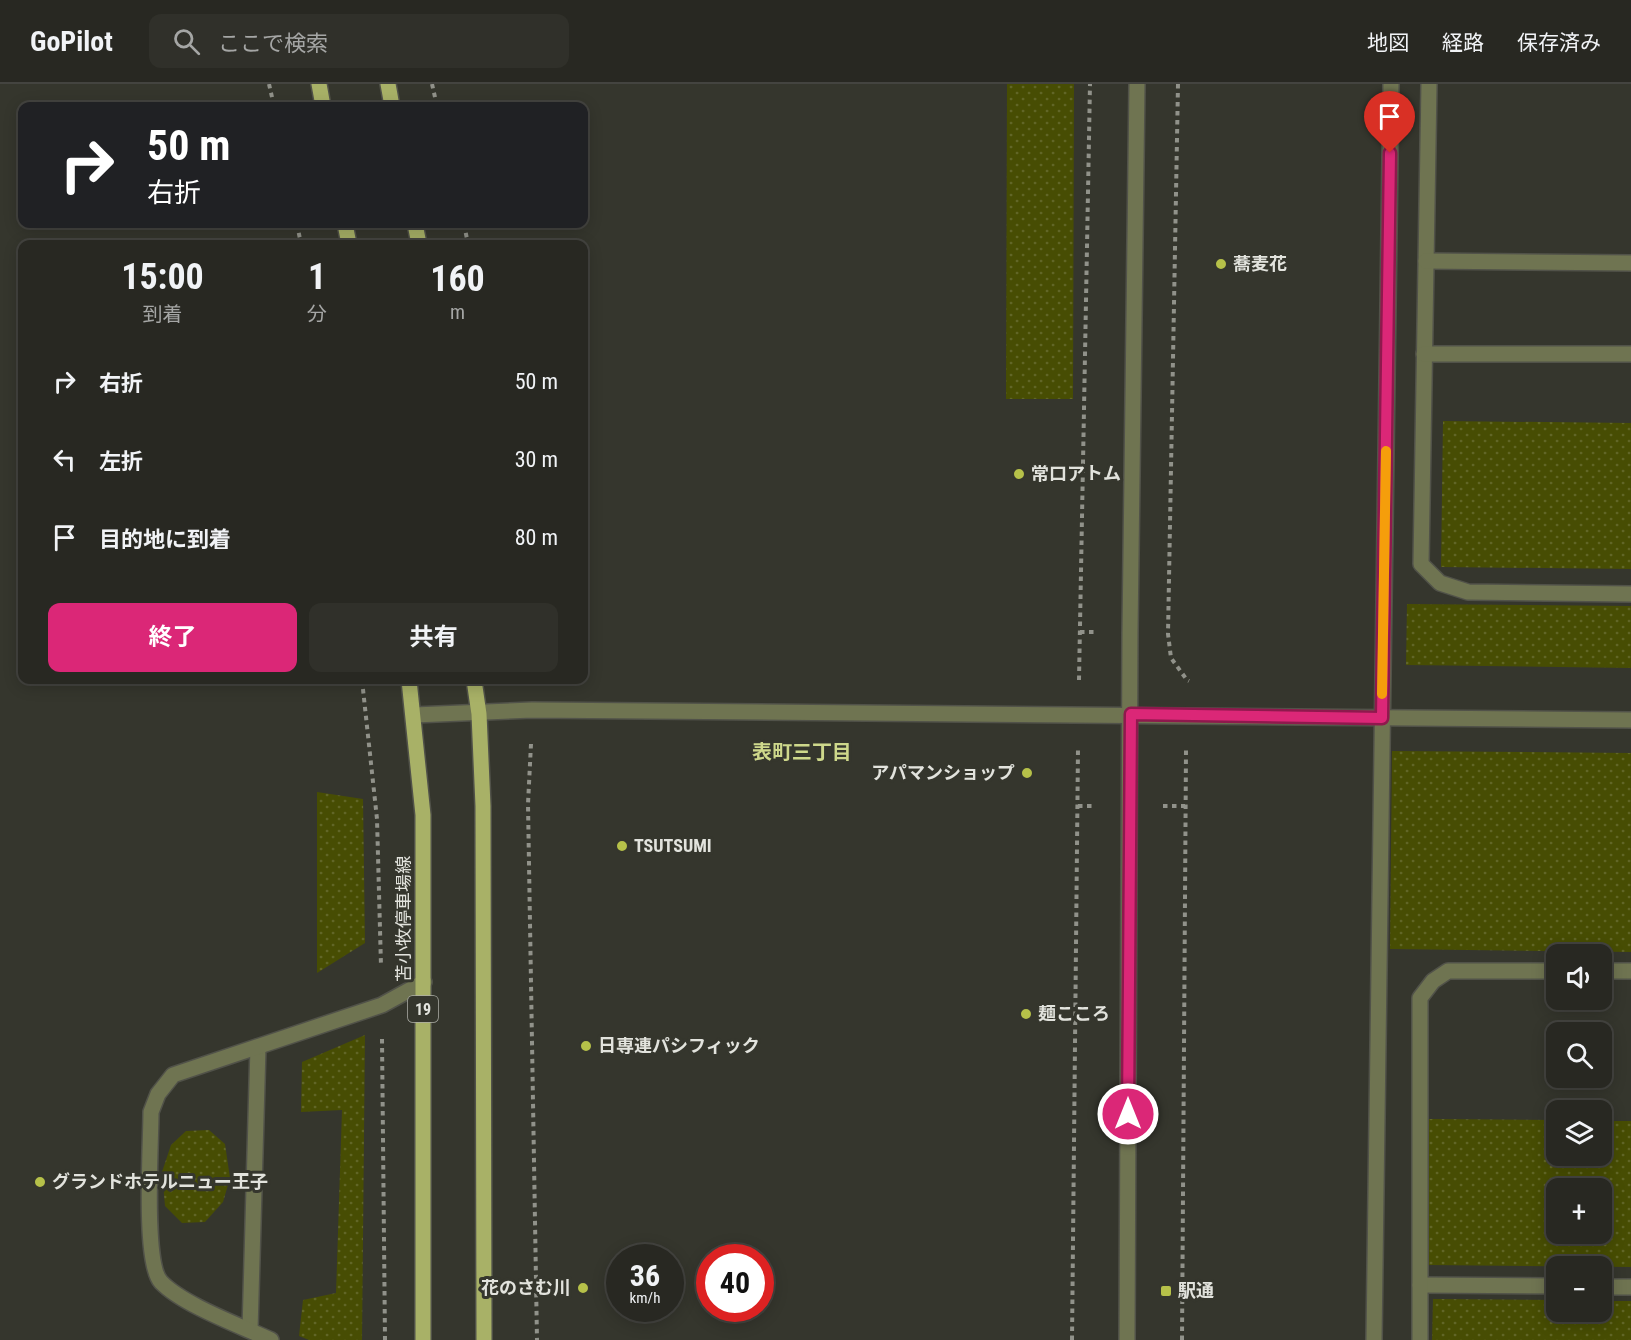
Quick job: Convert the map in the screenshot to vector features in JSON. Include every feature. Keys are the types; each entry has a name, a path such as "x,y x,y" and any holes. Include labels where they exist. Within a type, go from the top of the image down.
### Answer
{"main road":[{"path":"319,84 322,102"},
{"path":"388,84 391,102"},
{"name":"苫小牧停車場線","path":"410,684 423,815 423,1340"},
{"path":"475,684 479,714 483,806 484,1340"}],"street":[{"path":"1127,1340 1137,84"},
{"path":"1374,1340 1391,84"},
{"path":"1429,84 1421,564 1440,583 1468,592 1631,594"},
{"path":"1426,261 1631,263"},
{"path":"1424,354 1631,354"},
{"path":"414,715 532,710 1187,714 1631,720"},
{"path":"1420,1340 1420,998 1433,981 1448,971 1546,971"},
{"path":"1612,971 1631,971"},
{"path":"271,1340 179,1296 159,1280 151,1255 151,1112 158,1094 173,1075 382,1005 423,982"},
{"path":"250,1330 258,1047"},
{"path":"1420,1285 1546,1286"},
{"path":"1612,1287 1631,1287"}],"path":[{"path":"269,84 273,102"},
{"path":"432,84 436,102"},
{"path":"1178,84 1168,634 1172,658 1186,680 1187,714 1182,1340"},
{"path":"1186,680 1198,681"},
{"path":"532,710 528,804 537,1340"}],"green space":[{"path":"1007,84 1074,84 1073,399 1006,399"},
{"path":"1443,421 1631,423 1631,569 1441,567"},
{"path":"1407,604 1631,606 1631,668 1406,665"},
{"path":"1392,751 1631,753 1631,952 1612,952 1612,944 1546,944 1546,951 1390,949"},
{"path":"317,792 363,799 365,943 317,973"},
{"path":"365,1035 362,1340 309,1340 299,1336 303,1300 336,1293 342,1110 301,1112 302,1062"},
{"path":"1429,1119 1546,1120 1546,1166 1612,1166 1612,1121 1631,1121 1631,1267 1612,1267 1612,1256 1546,1256 1546,1266 1428,1265"},
{"path":"209,1130 225,1144 230,1178 223,1202 205,1222 182,1223 165,1206 162,1172 171,1145 186,1131"},
{"path":"1433,1299 1546,1300 1546,1322 1612,1322 1612,1301 1631,1301 1631,1340 1432,1340"}],"slow traffic":[{"path":"1382,694 1386,451"}],"place":[{"name":"蕎麦花","path":"1221,264"},
{"name":"常口アトム","path":"1019,474"},
{"name":"アパマンショップ","path":"1027,773"},
{"name":"TSUTSUMI","path":"622,846"},
{"name":"麺こころ","path":"1026,1014"},
{"name":"日専連パシフィック","path":"586,1046"},
{"name":"グランドホテルニュー王子","path":"40,1182"},
{"name":"花のさむ川","path":"583,1288"},
{"name":"駅通","path":"1166,1291"}],"district":[{"name":"表町三丁目","path":"802,752"}],"route":[{"path":"1128,1114 1131,714 1382,718 1390,153"}]}
